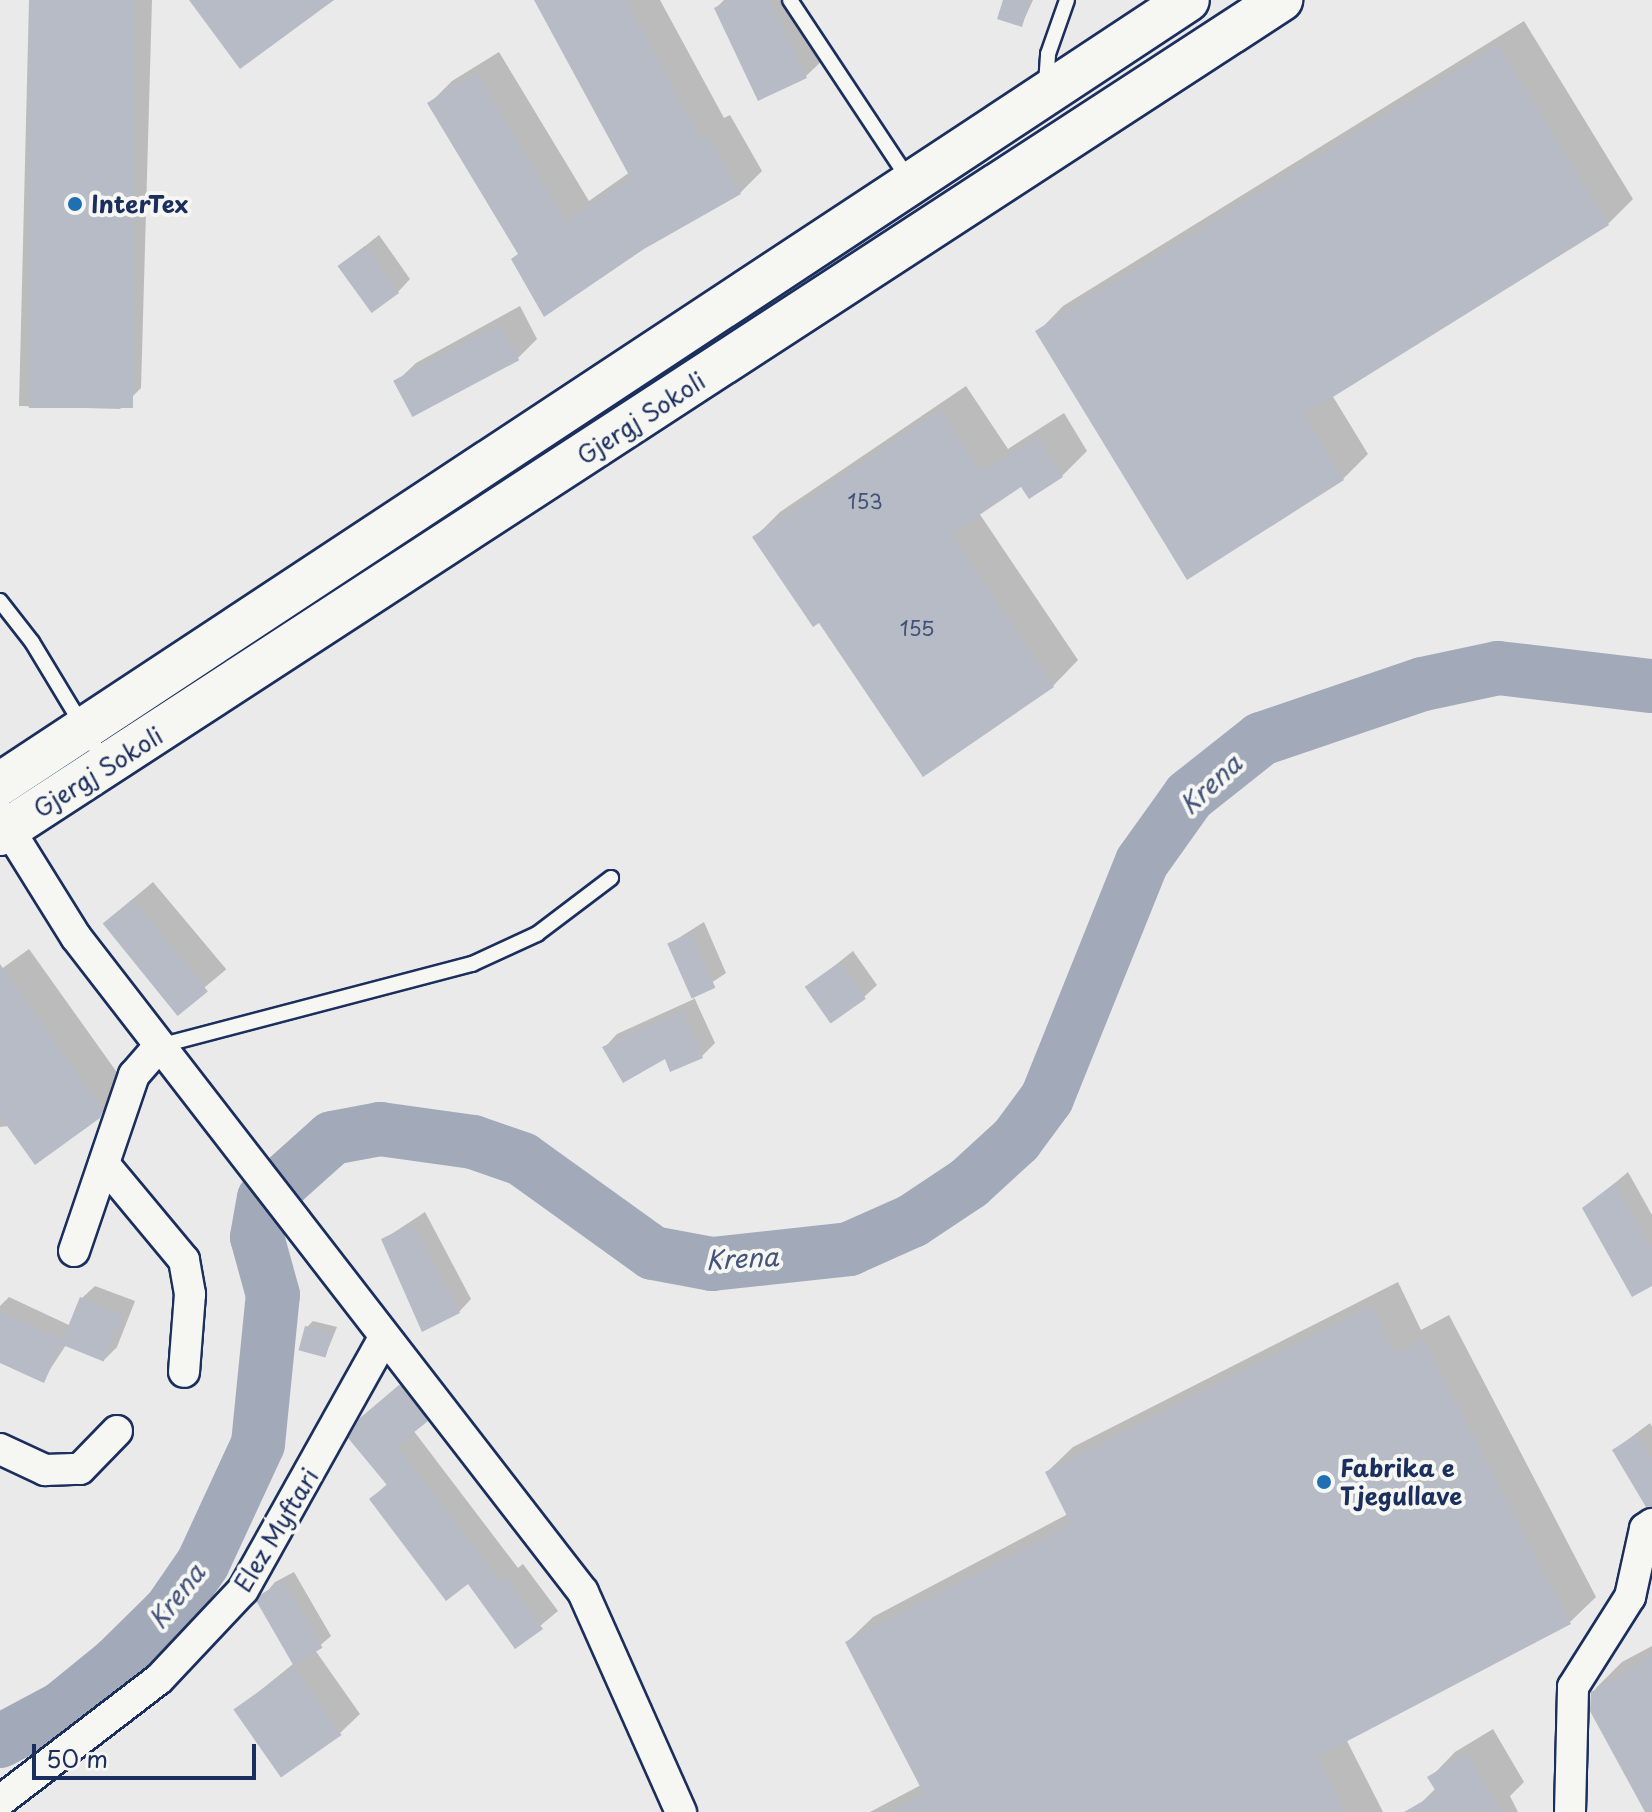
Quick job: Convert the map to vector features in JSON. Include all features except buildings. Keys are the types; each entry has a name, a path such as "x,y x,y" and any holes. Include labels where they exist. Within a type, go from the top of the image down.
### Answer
{"main road":[{"name":"Gjergj Sokoli","path":"10,769 86,729 1188,0"},
{"name":"Gjergj Sokoli","path":"3,826 107,767 1281,0"}],"street":[{"path":"3,826 76,937 383,1339 583,1592 681,1812"},
{"path":"74,1251 134,1075 159,1046"},
{"path":"104,1164 184,1260 190,1294 184,1372"},
{"name":"Elez Myftari","path":"0,1801 159,1679 243,1590 383,1339"},
{"path":"0,1449 45,1470 80,1469 117,1431"},
{"path":"1570,1812 1573,1687 1630,1597 1645,1529 1652,1524"}],"lane":[{"path":"790,0 912,184"},
{"path":"1046,94 1048,54 1067,0"},
{"path":"0,601 86,729 107,767"},
{"path":"159,1046 472,964 537,934 611,878"}],"waterway":[{"name":"Krena","path":"0,1741 62,1708 117,1663 170,1611 203,1563 258,1444 273,1295 257,1237 264,1199 332,1138 380,1129 473,1142 522,1159 653,1253 712,1264 849,1249 912,1221 969,1183 1016,1140 1047,1098 1142,862 1189,796 1261,739 1423,684 1498,668 1652,686"}],"place":[{"name":"InterTex","path":"75,204"},
{"name":"Fabrika e Tjegullave","path":"1324,1482"}]}
